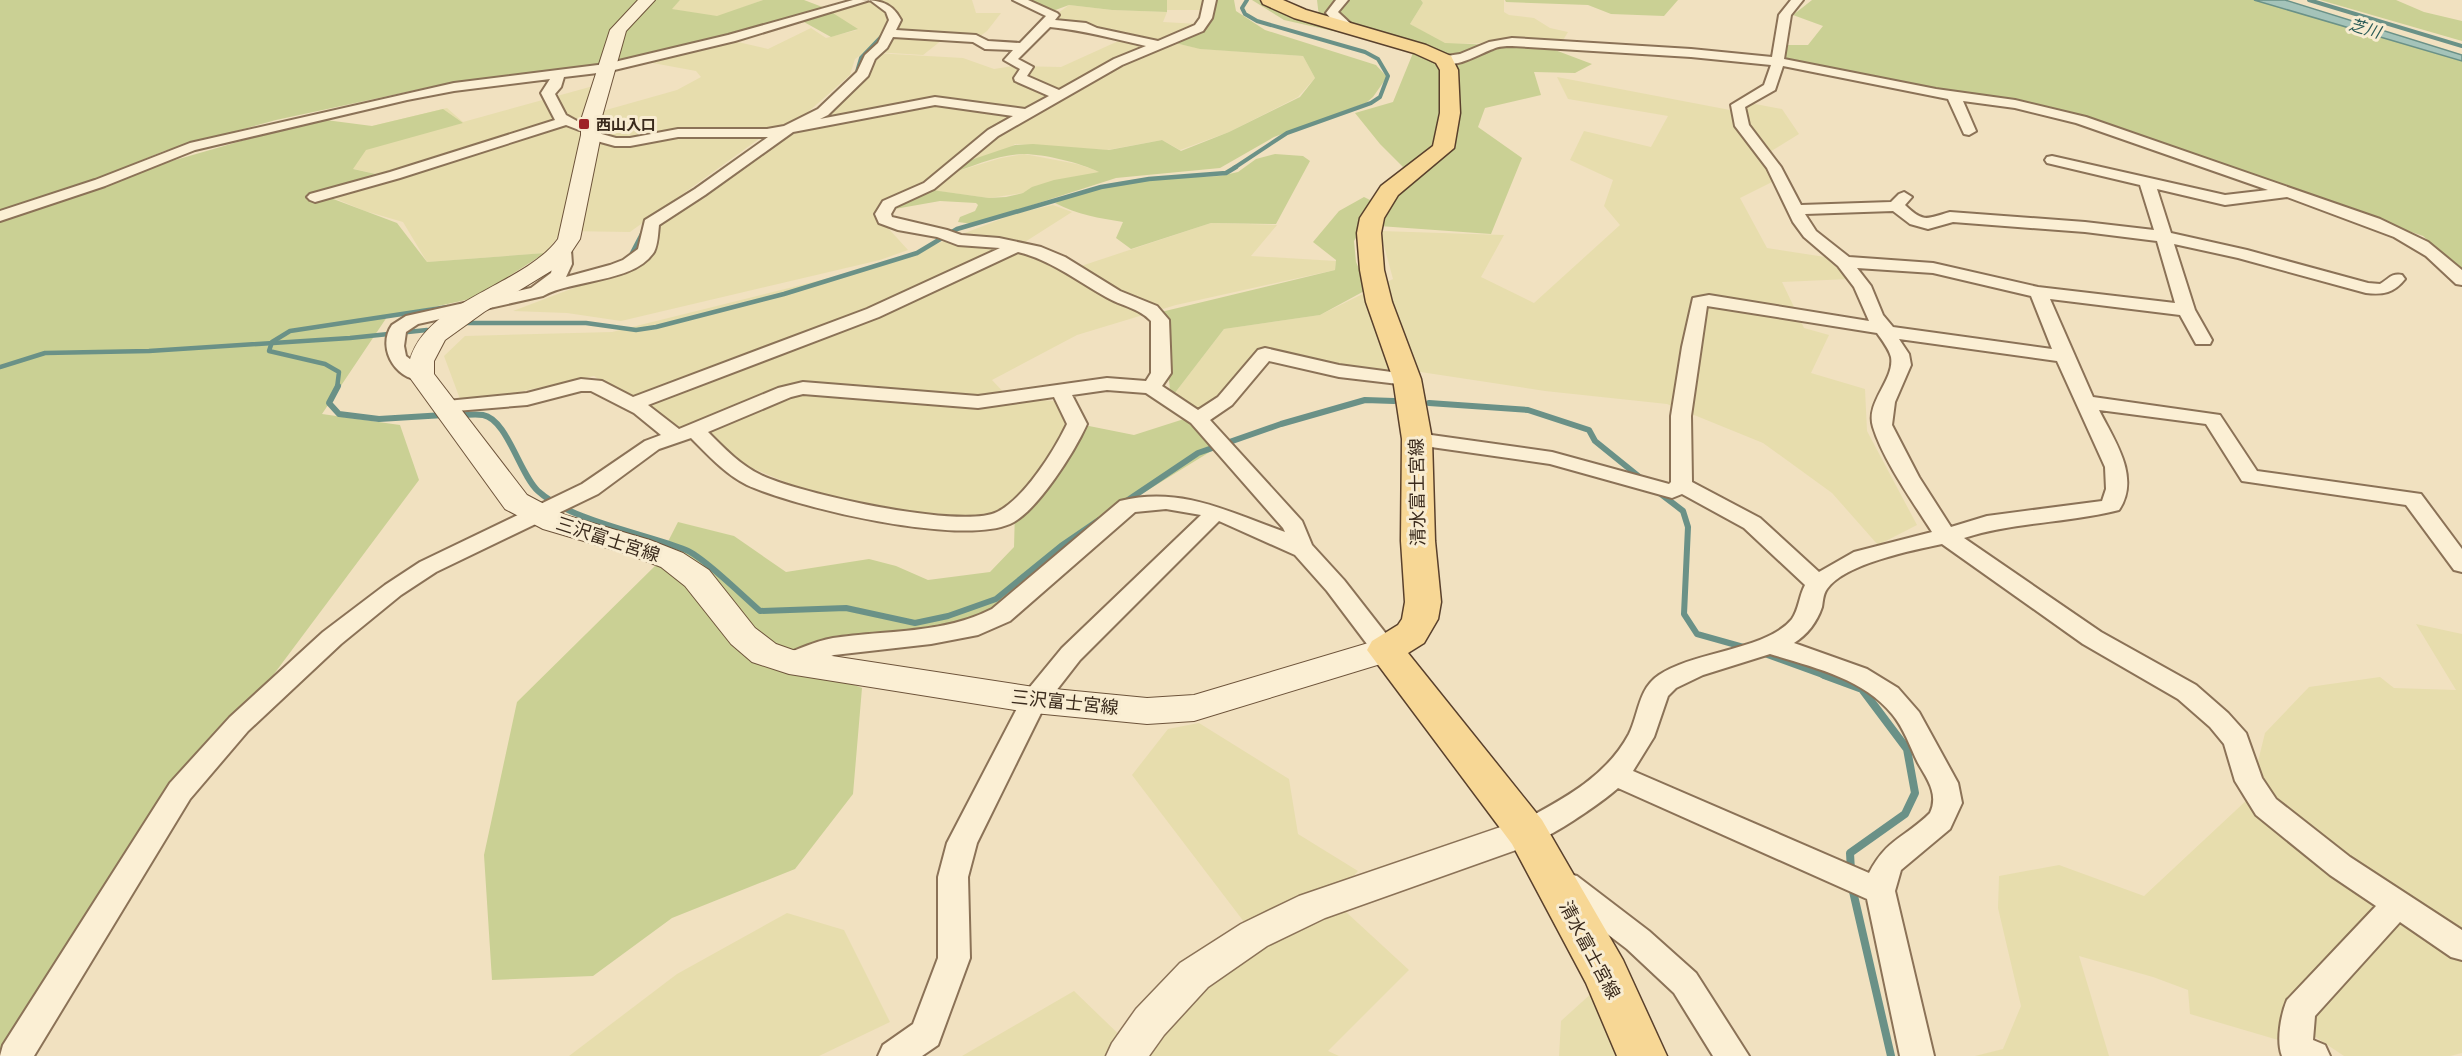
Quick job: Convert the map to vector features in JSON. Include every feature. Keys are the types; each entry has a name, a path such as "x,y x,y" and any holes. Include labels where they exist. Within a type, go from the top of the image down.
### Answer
{"main road":[{"path":"421,375 421,362 435,336 475,307 556,258 563,250 569,239 591,132 591,120 618,30 647,0"},
{"path":"1269,0 1294,12 1343,14 1444,60"},
{"name":"清水富士宮線","path":"1444,60 1449,70 1450,112 1447,138 1443,148 1389,191 1372,218 1369,233 1372,270 1379,302 1407,379 1417,439 1418,541 1423,602 1420,619 1411,633 1385,650 1527,832 1606,975 1642,1056"},
{"name":"三沢富士宮線","path":"421,375 516,502 549,509 672,560 697,578 743,636 764,653 789,662 1034,700 1147,711 1194,708 1385,650"}],"street":[{"path":"0,216 100,183 190,147 454,87 606,68 731,38 864,0"},
{"path":"421,375 400,364 395,355 396,334 412,320 522,297 550,285 617,269 645,252 651,223 700,192 786,131 823,112 863,73 869,58 883,45 894,24 894,15 876,0"},
{"path":"1019,0 1053,15 1010,60 1027,67 1020,78 1061,96"},
{"path":"1151,387 1161,373 1160,320 1151,310 1114,295 1059,261 999,243 958,240 941,233 898,225 885,220 883,214 889,204 929,186 993,133 1118,62 1199,28 1206,18 1210,0"},
{"path":"1797,0 1785,15 1778,62 1770,87 1738,105 1742,126 1774,167 1810,234 1844,262 1862,286 1875,315 1900,354 1901,365 1885,402 1882,425 1908,477 1946,536 2092,638 2187,692 2219,720 2235,740 2249,781 2266,807 2340,867 2397,905 2457,937"},
{"path":"1047,23 1086,27 1093,31 1161,45"},
{"path":"888,33 976,39 985,45 1022,47"},
{"path":"1444,60 1467,57 1494,43 1512,42 1691,52 1832,69 1954,96 2014,104 2071,117 2353,214 2414,239 2441,257 2462,280"},
{"path":"558,75 554,87 548,93 561,118 615,142 630,142 678,133 786,131 935,101 1028,114"},
{"path":"1954,96 1969,130"},
{"path":"315,197 395,175 566,121"},
{"path":"2052,160 2225,200 2289,193"},
{"path":"395,175 411,186"},
{"path":"2146,182 2187,310 2202,340"},
{"path":"1796,210 1901,201 1905,214 1926,225 1938,225 1950,217 2072,226 2165,237 2250,256 2366,288 2383,290 2390,287 2396,279"},
{"path":"632,404 873,313 1016,247"},
{"path":"550,285 561,270 565,259 563,250"},
{"path":"1844,262 1933,268 2038,292 2187,310"},
{"path":"1126,1056 1150,1022 1194,975 1254,935 1312,907 1527,832 1582,802 1616,775 1642,736 1658,690 1676,675 1771,645 1794,633 1808,613 1818,584 1838,570 1872,554 1988,523 2092,510 2111,505 2117,489 2116,467 2064,356 2038,292"},
{"path":"1682,485 1679,464 1681,409 1699,302 1708,300 1886,331 2064,356"},
{"path":"1198,419 1225,401 1265,354 1339,371 1407,379"},
{"path":"15,1056 180,790 239,724 332,638 393,590 428,567 600,483 652,445 785,392 803,388 978,402 1107,384 1151,387 1198,419 1294,526 1301,548"},
{"path":"447,412 527,399 581,385 595,385 685,433 754,480 900,519 983,524 1004,519 1023,504 1071,440 1077,424 1060,390"},
{"path":"2085,402 2213,419 2250,476 2413,499 2462,565"},
{"path":"1417,439 1552,458 1672,491 1682,485"},
{"path":"1682,485 1752,523 1818,584"},
{"path":"789,662 831,647 931,636 978,627 1001,615 1128,506 1153,501 1187,503 1216,512 1301,548 1326,574 1385,650"},
{"path":"895,1056 926,1034 954,958 953,877 962,843 1034,700 1071,654 1216,512"},
{"path":"1771,645 1872,681 1901,707 1948,791 1946,810 1937,824 1890,859 1881,874 1880,891 1917,1056"},
{"path":"1616,775 1880,891"},
{"path":"1547,870 1638,940 1685,983 1732,1056"},
{"path":"2313,1056 2296,1048 2299,1010 2397,905"}],"shaded area":[{"path":"680,0 763,0 717,17 671,9"},
{"path":"880,0 972,0 976,13 1001,13 987,31 976,39 942,40 923,55 875,52 899,20 896,11"},
{"path":"1167,0 1204,0 1202,10 1167,10"},
{"path":"1421,0 1504,0 1504,12 1509,15 1534,18 1550,28 1568,32 1562,42 1445,44 1410,24 1423,3"},
{"path":"869,1 883,9 887,20 877,43 855,59 850,75 808,112 767,133 630,232 563,231 545,253 427,262 403,222 365,211 324,194 387,176 315,161 372,126 447,108 463,122 597,85 599,112 677,90 701,77 696,71 642,61 729,40 768,49 811,28 826,38 857,30 829,12"},
{"path":"1069,5 1112,10 1167,12 1163,22 1198,24 1174,43 1202,49 1303,56 1315,78 1298,97 1229,132 1180,150 1162,140 1107,150 1015,144 1007,150 960,163 948,174 1001,158 1024,154 1077,164 1101,172 1023,193 989,198 930,190 889,210 888,228 908,250 880,260 621,321 567,313 513,311 642,262 657,224 704,198 774,140 824,114 874,53 963,58 994,69 1013,66 1061,67 1125,38 1054,22 1058,13"},
{"path":"1557,77 1730,110 1750,103 1782,109 1799,134 1760,158 1774,181 1740,198 1767,248 1825,257 1849,279 1782,282 1804,328 1829,335 1811,373 1865,389 1867,431 1917,525 1878,545 1832,493 1763,443 1667,404 1545,391 1414,371 1379,378 1265,354 1201,418 1171,398 1224,329 1320,315 1393,279 1380,231 1504,235 1481,277 1534,303 1620,225 1604,206 1613,180 1570,160 1584,131 1651,147 1668,116 1568,99"},
{"path":"1053,205 1072,212 1017,247 1072,269 1211,223 1277,225 1251,256 1336,261 1335,270 1176,305 1077,335 992,380 1008,397 1066,402 1071,440 1010,514 986,518 841,505 718,454 641,409 594,376 509,394 460,399 444,356 465,336 612,332 885,264 1014,214"},
{"path":"2416,624 2462,634 2462,1053 2450,1056 2344,1056 2308,1032 2285,1042 2190,1014 2188,990 2153,977 2079,956 2109,1056 1975,1056 2003,1049 2021,1006 1998,908 1999,876 2059,865 2144,896 2249,798 2265,733 2309,687 2380,677 2394,688 2456,690"},
{"path":"1199,723 1289,779 1298,834 1358,871 1333,900 1409,970 1328,1051 1339,1056 962,1056 1074,991 1132,1047 1254,935 1132,775 1168,729"},
{"path":"787,913 844,930 890,1022 819,1056 569,1056 677,974"},
{"path":"1604,982 1636,1056 1559,1056 1561,1021"}],"green space":[{"path":"0,0 680,0 672,9 717,16 763,0 804,0 825,8 858,29 831,37 795,17 599,66 444,84 276,120 164,151 91,181 91,187 144,169 318,119 372,126 443,109 463,123 366,150 353,169 385,176 320,194 397,223 427,262 545,253 475,298 387,317 322,414 400,425 419,480 227,737 0,1054"},
{"path":"1027,0 1167,0 1167,12 1112,10 1069,5 1050,12"},
{"path":"1214,0 1234,0 1236,11 1265,30 1376,65 1387,77 1366,103 1274,137 1220,168 1116,178 973,224 958,222 960,217 975,211 978,205 976,203 940,201 889,210 932,190 989,198 1006,197 1023,193 1032,187 1054,180 1099,172 1062,160 1023,154 994,159 947,175 962,163 1015,145 1033,144 1109,150 1162,140 1181,151 1229,132 1300,97 1315,78 1303,56 1200,49 1175,43 1211,23"},
{"path":"1252,0 1259,0 1342,33 1284,20"},
{"path":"1317,0 1421,0 1423,3 1410,24 1445,43 1547,47 1592,64 1575,73 1534,72 1541,95 1485,108 1478,127 1522,158 1491,234 1379,226 1411,175 1380,144 1355,113 1393,102 1413,53 1368,30 1319,17"},
{"path":"1505,0 1678,0 1664,16 1611,14 1588,5 1506,2"},
{"path":"1812,0 2255,0 2462,61 2462,271 2423,236 2065,112 1785,59 1788,45 1808,45 1823,26 1793,15"},
{"path":"2320,0 2396,0 2424,12 2462,21 2462,41"},
{"path":"1275,154 1303,156 1310,161 1276,224 1211,223 1131,249 1116,238 1123,222 1080,213 1055,203 1090,189 1143,179 1220,176 1238,172 1256,159"},
{"path":"1364,197 1372,201 1366,222 1354,241 1356,262 1368,289 1320,315 1224,329 1171,398 1161,312 1335,270 1336,260 1313,242 1339,211"},
{"path":"1184,419 1221,445 1127,503 1001,615 822,650 799,664 862,688 853,794 795,869 672,918 593,976 492,980 484,855 517,702 656,565 678,522 734,536 786,572 869,559 896,566 928,580 990,572 1014,547 1015,510 1084,425 1134,435"}],"water":[{"name":"芝川","path":"2254,0 2285,0 2462,55 2462,61"}],"waterway":[{"path":"1234,168 1287,133 1371,103 1380,97 1388,76 1378,59 1365,52 1257,21 1245,14 1242,8 1247,0"},
{"name":"芝川","path":"2309,0 2462,46"},
{"path":"856,75 861,58 885,33"},
{"path":"467,323 586,323 636,330 656,327 784,294 917,253 957,229 1101,187 1149,179 1226,173 1236,167"},
{"path":"631,255 644,230"},
{"path":"272,343 290,331 448,307"},
{"path":"272,343 427,330"},
{"path":"0,367 45,353 149,351 272,343"},
{"path":"272,343 269,351 325,364 339,372 337,388"},
{"path":"337,388 329,403 339,414 379,419 444,415"},
{"path":"1122,504 1198,453 1281,424 1365,400 1394,401"},
{"path":"1429,403 1528,410 1589,430 1595,441 1642,479"},
{"path":"460,415 483,415 492,419 506,437 531,483 552,501 588,518 686,550 712,568 760,611 846,608 915,623 948,616 996,599 1061,546 1099,520"},
{"path":"1657,491 1683,511 1688,527 1684,614 1697,634 1747,648"},
{"path":"1759,652 1828,677"},
{"path":"1824,675 1862,689 1907,749 1915,793 1905,814 1850,853 1851,871"},
{"path":"1852,887 1891,1056"}],"place":[{"name":"西山入口","path":"584,124"}]}
